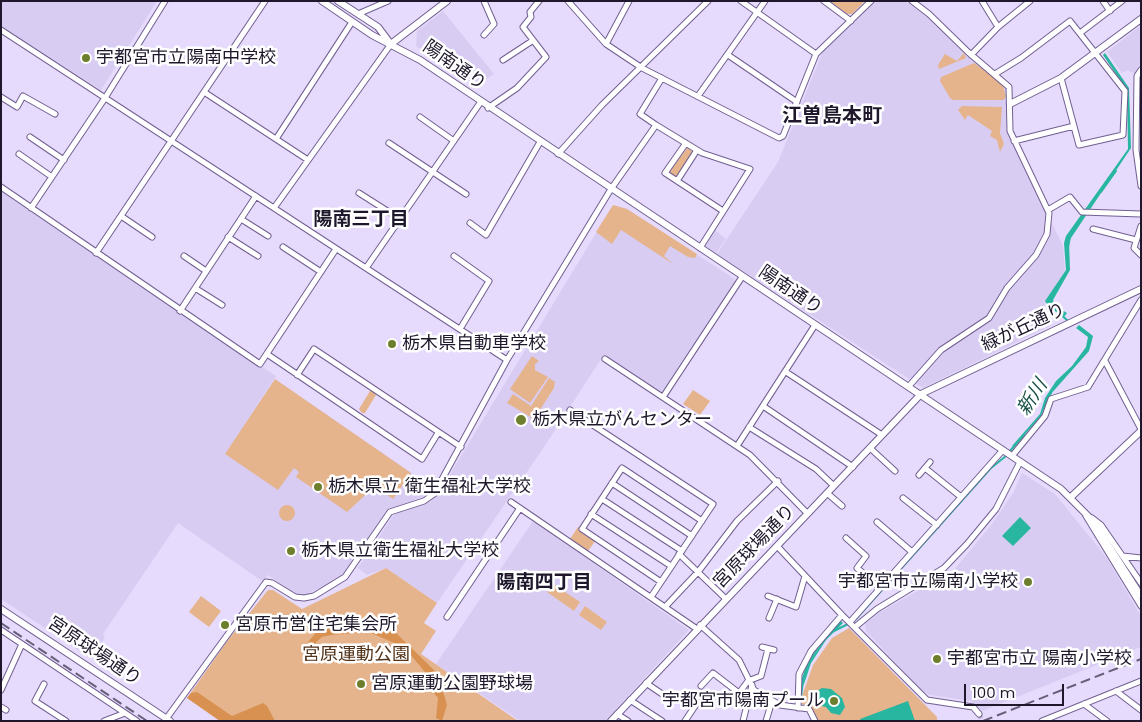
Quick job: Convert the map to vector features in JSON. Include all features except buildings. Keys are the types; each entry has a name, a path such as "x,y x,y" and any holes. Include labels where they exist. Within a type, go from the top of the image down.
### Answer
{"street":[{"path":"31,208 105,98 165,1"},
{"path":"96,253 265,1"},
{"name":"陽南通り","path":"322,1 352,22 407,52 488,108 921,394 1072,497 1093,521 1141,596"},
{"path":"338,1 378,27 391,44"},
{"path":"358,14 388,1"},
{"path":"274,208 391,44 447,1"},
{"path":"484,1 494,24 484,35"},
{"path":"488,108 517,88 546,57 532,41 523,26 531,17 530,12 539,1"},
{"path":"568,1 606,44 642,68 778,138 783,136 816,54 871,1"},
{"path":"606,44 629,1"},
{"path":"558,154 602,105 642,68 708,1"},
{"path":"741,1 816,54"},
{"path":"698,96 765,1"},
{"path":"824,1 851,21"},
{"path":"982,1 998,27"},
{"path":"971,55 998,27 1030,1"},
{"path":"1103,1 1110,11"},
{"path":"1080,33 1122,1"},
{"path":"909,386 941,350 989,318 1007,288 1036,255 1047,234 1048,210 1010,131 1010,87 971,55 916,2"},
{"path":"1010,104 1062,78 1141,19"},
{"path":"995,74 1021,58 1070,21 1096,52 1125,92 1123,135 1079,145 1062,78"},
{"path":"276,139 352,22"},
{"path":"1,30 507,360"},
{"path":"503,60 532,41"},
{"path":"728,54 797,102"},
{"path":"1141,70 1137,76 1136,150 1141,186"},
{"path":"662,78 640,114 697,150 750,169 700,248"},
{"path":"204,92 308,160"},
{"path":"1,97 17,107 22,96 55,114"},
{"path":"366,268 480,102"},
{"path":"420,117 454,141"},
{"path":"168,720 266,582 272,583 293,596 302,598 314,596 339,582 347,575 389,513 424,501 434,494 461,448 485,398 507,360 611,189 656,125"},
{"path":"1014,141 1074,126"},
{"path":"30,137 64,160"},
{"path":"470,223 486,235 540,142"},
{"path":"389,143 466,194"},
{"path":"686,143 665,173 723,211"},
{"path":"677,180 697,150"},
{"path":"19,154 52,177"},
{"path":"1,187 260,364 336,249"},
{"path":"359,193 400,219"},
{"path":"180,311 256,196"},
{"path":"1048,210 1070,197 1082,212 1141,214"},
{"path":"121,216 152,237"},
{"path":"241,218 268,236"},
{"path":"1141,226 1134,248 1141,255"},
{"path":"1093,229 1136,240"},
{"path":"228,237 258,256"},
{"path":"282,247 321,272"},
{"path":"184,256 206,271"},
{"path":"454,256 489,281 460,329"},
{"path":"663,397 742,277"},
{"path":"195,288 222,305"},
{"name":"緑が丘通り","path":"921,394 1141,289"},
{"path":"1012,456 1045,416 1051,399 1088,387 1141,300"},
{"path":"737,446 815,325"},
{"path":"297,375 314,349 461,448"},
{"path":"267,354 422,459 438,433"},
{"path":"605,358 737,446 778,481 808,513"},
{"path":"1072,497 1141,430 1105,361"},
{"path":"786,372 882,434"},
{"name":"宮原球場通り","path":"611,721 921,394"},
{"path":"763,406 853,466"},
{"path":"570,410 713,504 650,597"},
{"path":"749,427 816,469 834,486"},
{"path":"870,448 895,471"},
{"path":"850,622 1003,450"},
{"path":"919,475 930,462"},
{"path":"855,627 877,609 944,568 968,544 996,509 1020,462"},
{"path":"661,582 582,528 591,514 622,468 702,521"},
{"path":"925,468 961,497"},
{"path":"665,607 698,572 737,521 778,481"},
{"path":"612,483 692,536"},
{"path":"827,493 842,506"},
{"path":"903,498 937,525"},
{"path":"602,499 680,553 726,599"},
{"path":"511,502 665,607 699,627 739,660 750,683 761,695 780,705 808,709 815,721"},
{"path":"447,616 520,508"},
{"path":"1082,509 1101,525 1141,583"},
{"path":"1082,509 1141,606"},
{"path":"591,514 671,566"},
{"path":"877,522 912,552"},
{"path":"846,538 866,556 857,568 880,588"},
{"path":"777,546 842,615 927,700 973,707 979,714"},
{"path":"1123,556 1141,558"},
{"path":"768,596 796,607 805,576"},
{"path":"769,618 777,599"},
{"name":"宮原球場通り","path":"1,609 168,720"},
{"path":"798,708 799,674 811,651 842,615"},
{"path":"1,630 137,721"},
{"path":"1,690 22,644"},
{"path":"701,686 713,673 738,693 761,676 765,648 774,650"},
{"path":"1042,721 1141,681"},
{"path":"646,683 668,698"},
{"path":"743,721 750,683"},
{"path":"44,684 35,701 66,721"},
{"path":"1116,691 1141,710"},
{"path":"630,700 662,721"},
{"path":"766,721 772,701"},
{"path":"1084,704 1107,721"},
{"path":"686,721 695,706"},
{"path":"104,721 125,713"},
{"path":"617,714 628,721"},
{"path":"1052,717 1057,721"}],"shaded area":[{"name":"宇都宮市立陽南中学校","path":"1,1 157,1 101,90 1,26"},
{"path":"876,1 905,1 925,15 966,55 1002,82 1006,91 1007,132 1063,246 1065,272 1047,300 1041,314 1052,325 923,388 717,254 778,162 823,51"},
{"path":"443,11 494,74 476,86 416,46 417,31"},
{"path":"1141,25 1141,68 1136,74 1127,70 1122,73 1107,52"},
{"path":"1105,53 1129,88 1131,148 1069,241 1070,270 1053,300 1055,306 1067,313 1064,317 1049,307 1045,301 1066,270 1064,243 1066,236 1128,149 1127,90 1103,55"},
{"path":"1,189 276,376 240,430 275,379 419,478 421,475 435,485 432,490 425,496 386,511 342,575 336,580 305,595 293,593 268,575 262,581 178,523 103,634 105,637 91,659 1,599"},
{"name":"栃木県立がんセンター","path":"613,205 627,209 736,280 661,393 603,356 544,447 437,603 386,568 367,575 358,568 393,516 430,502 441,489"},
{"path":"715,230 726,239 716,253 706,246"},
{"path":"1079,325 1093,336 1089,351 1050,395 1041,416 1014,447 1012,446 1040,414 1045,398 1056,381 1072,366 1086,347 1088,337 1076,328"},
{"name":"宇都宮市立陽南小学校","path":"1022,473 1055,494 1107,558 1141,616 1141,647 982,711 971,701 930,695 922,691 866,631 865,624 880,612 953,571 992,524 1013,493"},
{"path":"1020,517 1031,528 1013,546 1002,536"},
{"path":"533,521 689,630 605,721 520,721 436,664"},
{"path":"841,621 843,623 819,647 809,664 804,680 802,698 800,696 801,681 807,663 824,637"},
{"path":"330,624 356,628 363,624 395,632 438,674 447,705 442,721 436,718 438,698 432,691 430,678 410,654 410,650 369,632 322,637 313,645 308,642 321,627"},
{"path":"822,688 831,689 842,698 845,707 840,715 831,713 826,707 821,706 817,702 817,691"},
{"path":"197,692 232,716 263,703 267,706 275,721 220,721 187,698 191,693"},
{"path":"908,701 915,721 861,721 860,719"}],"green space":[{"path":"830,1 865,1 852,14 847,14"},
{"path":"964,53 966,58 939,69 938,65 945,54 957,61"},
{"path":"974,63 1002,82 1006,97 1003,100 953,100 950,98 940,81 941,77"},
{"path":"962,106 1002,107 1000,133 1004,144 1000,152 997,140 990,136 992,131 968,115 965,120 958,110"},
{"path":"688,147 693,153 675,178 669,172"},
{"path":"613,205 627,209 697,254 695,258 688,257 670,246 664,256 673,264 621,230 612,244 596,232"},
{"path":"532,356 539,361 535,364 535,370 548,377 530,403 510,389"},
{"path":"549,378 555,382 554,388 534,419 507,403 513,394 531,406"},
{"path":"275,379 411,473 393,499 375,486 347,512 296,477 299,472 294,468 278,490 225,454"},
{"path":"693,390 710,401 700,415 683,404"},
{"path":"370,391 374,391 376,395 365,413 362,413 359,409"},
{"path":"287,505 293,507 295,513 293,519 287,521 281,519 279,513 281,507"},
{"path":"578,527 596,540 588,551 570,539"},
{"name":"宮原運動公園","path":"386,568 437,603 424,623 436,631 421,654 518,721 220,721 187,698 228,640 268,590 273,590 302,609"},
{"path":"553,584 580,602 574,611 547,592"},
{"path":"201,596 221,611 209,627 189,612"},
{"path":"585,606 607,622 601,630 579,615"},
{"name":"宇都宮市陽南プール","path":"849,628 937,717 937,721 816,721 817,717 809,707 802,704 802,696 813,665 832,638"}],"waterway":[{"name":"新川","path":"1101,192 1116,171"},
{"name":"新川","path":"1068,247 1070,237"},
{"name":"新川","path":"1058,312 1068,321"},
{"name":"新川","path":"1046,402 1051,393"},
{"name":"新川","path":"1009,452 1024,435"},
{"name":"新川","path":"856,619 991,468 1006,456"},
{"name":"新川","path":"832,632 850,623"},
{"name":"新川","path":"803,684 810,663 828,635"}],"tunnel":[{"path":"979,714 982,721"}],"railway":[{"path":"1,623 147,721"},
{"path":"983,721 1141,659"}],"place":[{"name":"宇都宮市立陽南中学校","path":"86,58"},
{"name":"栃木県自動車学校","path":"392,344"},
{"name":"栃木県立がんセンター","path":"521,420"},
{"name":"栃木県立 衛生福祉大学校","path":"318,487"},
{"name":"栃木県立衛生福祉大学校","path":"291,551"},
{"name":"宇都宮市立陽南小学校","path":"1028,582"},
{"name":"宮原市営住宅集会所","path":"225,625"},
{"name":"宇都宮市立 陽南小学校","path":"937,659"},
{"name":"宮原運動公園野球場","path":"361,684"},
{"name":"宇都宮市陽南プール","path":"834,701"}],"district":[{"name":"江曽島本町","path":"832,117"},
{"name":"陽南三丁目","path":"361,220"},
{"name":"陽南四丁目","path":"544,583"}]}
